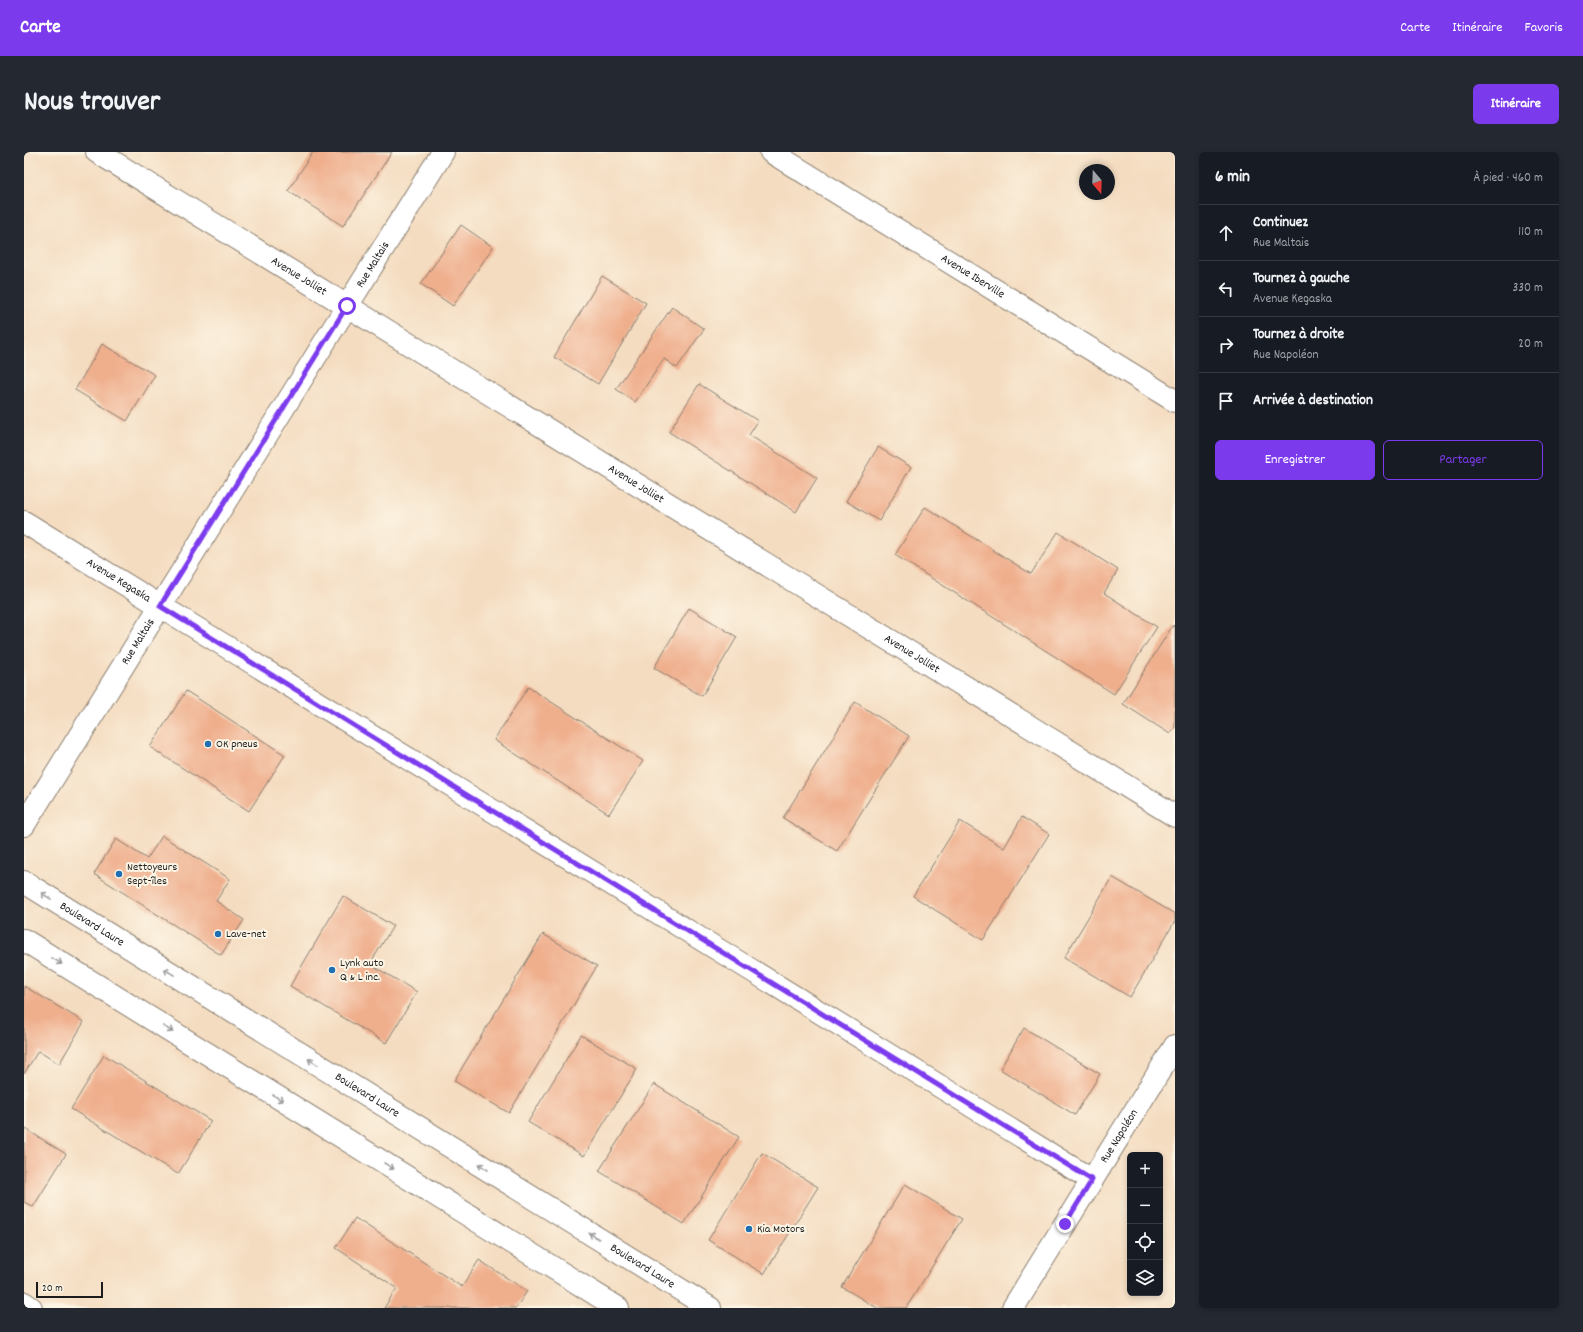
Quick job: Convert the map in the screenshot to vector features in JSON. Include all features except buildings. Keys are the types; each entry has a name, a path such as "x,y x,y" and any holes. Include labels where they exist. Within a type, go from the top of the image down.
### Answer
{"main road":[{"name":"Avenue Jolliet","path":"97,152 1175,816"},
{"name":"Rue Maltais","path":"24,825 443,152"},
{"name":"Avenue Iberville","path":"772,152 1175,401"},
{"name":"Avenue Kegaska","path":"24,522 1092,1180"},
{"name":"Boulevard Laure","path":"24,882 710,1308"},
{"path":"24,940 618,1308"},
{"name":"Rue Napoléon","path":"1013,1308 1175,1046"},
{"path":"24,1303 32,1308"}],"place":[{"name":"OK pneus","path":"208,744"},
{"name":"Nettoyeurs Sept-îles","path":"119,874"},
{"name":"Lave-net","path":"218,934"},
{"name":"Lynk auto Q & L inc.","path":"332,970"},
{"name":"Kia Motors","path":"749,1229"}],"route":[{"path":"347,306 160,606 1092,1180 1065,1224"}]}
